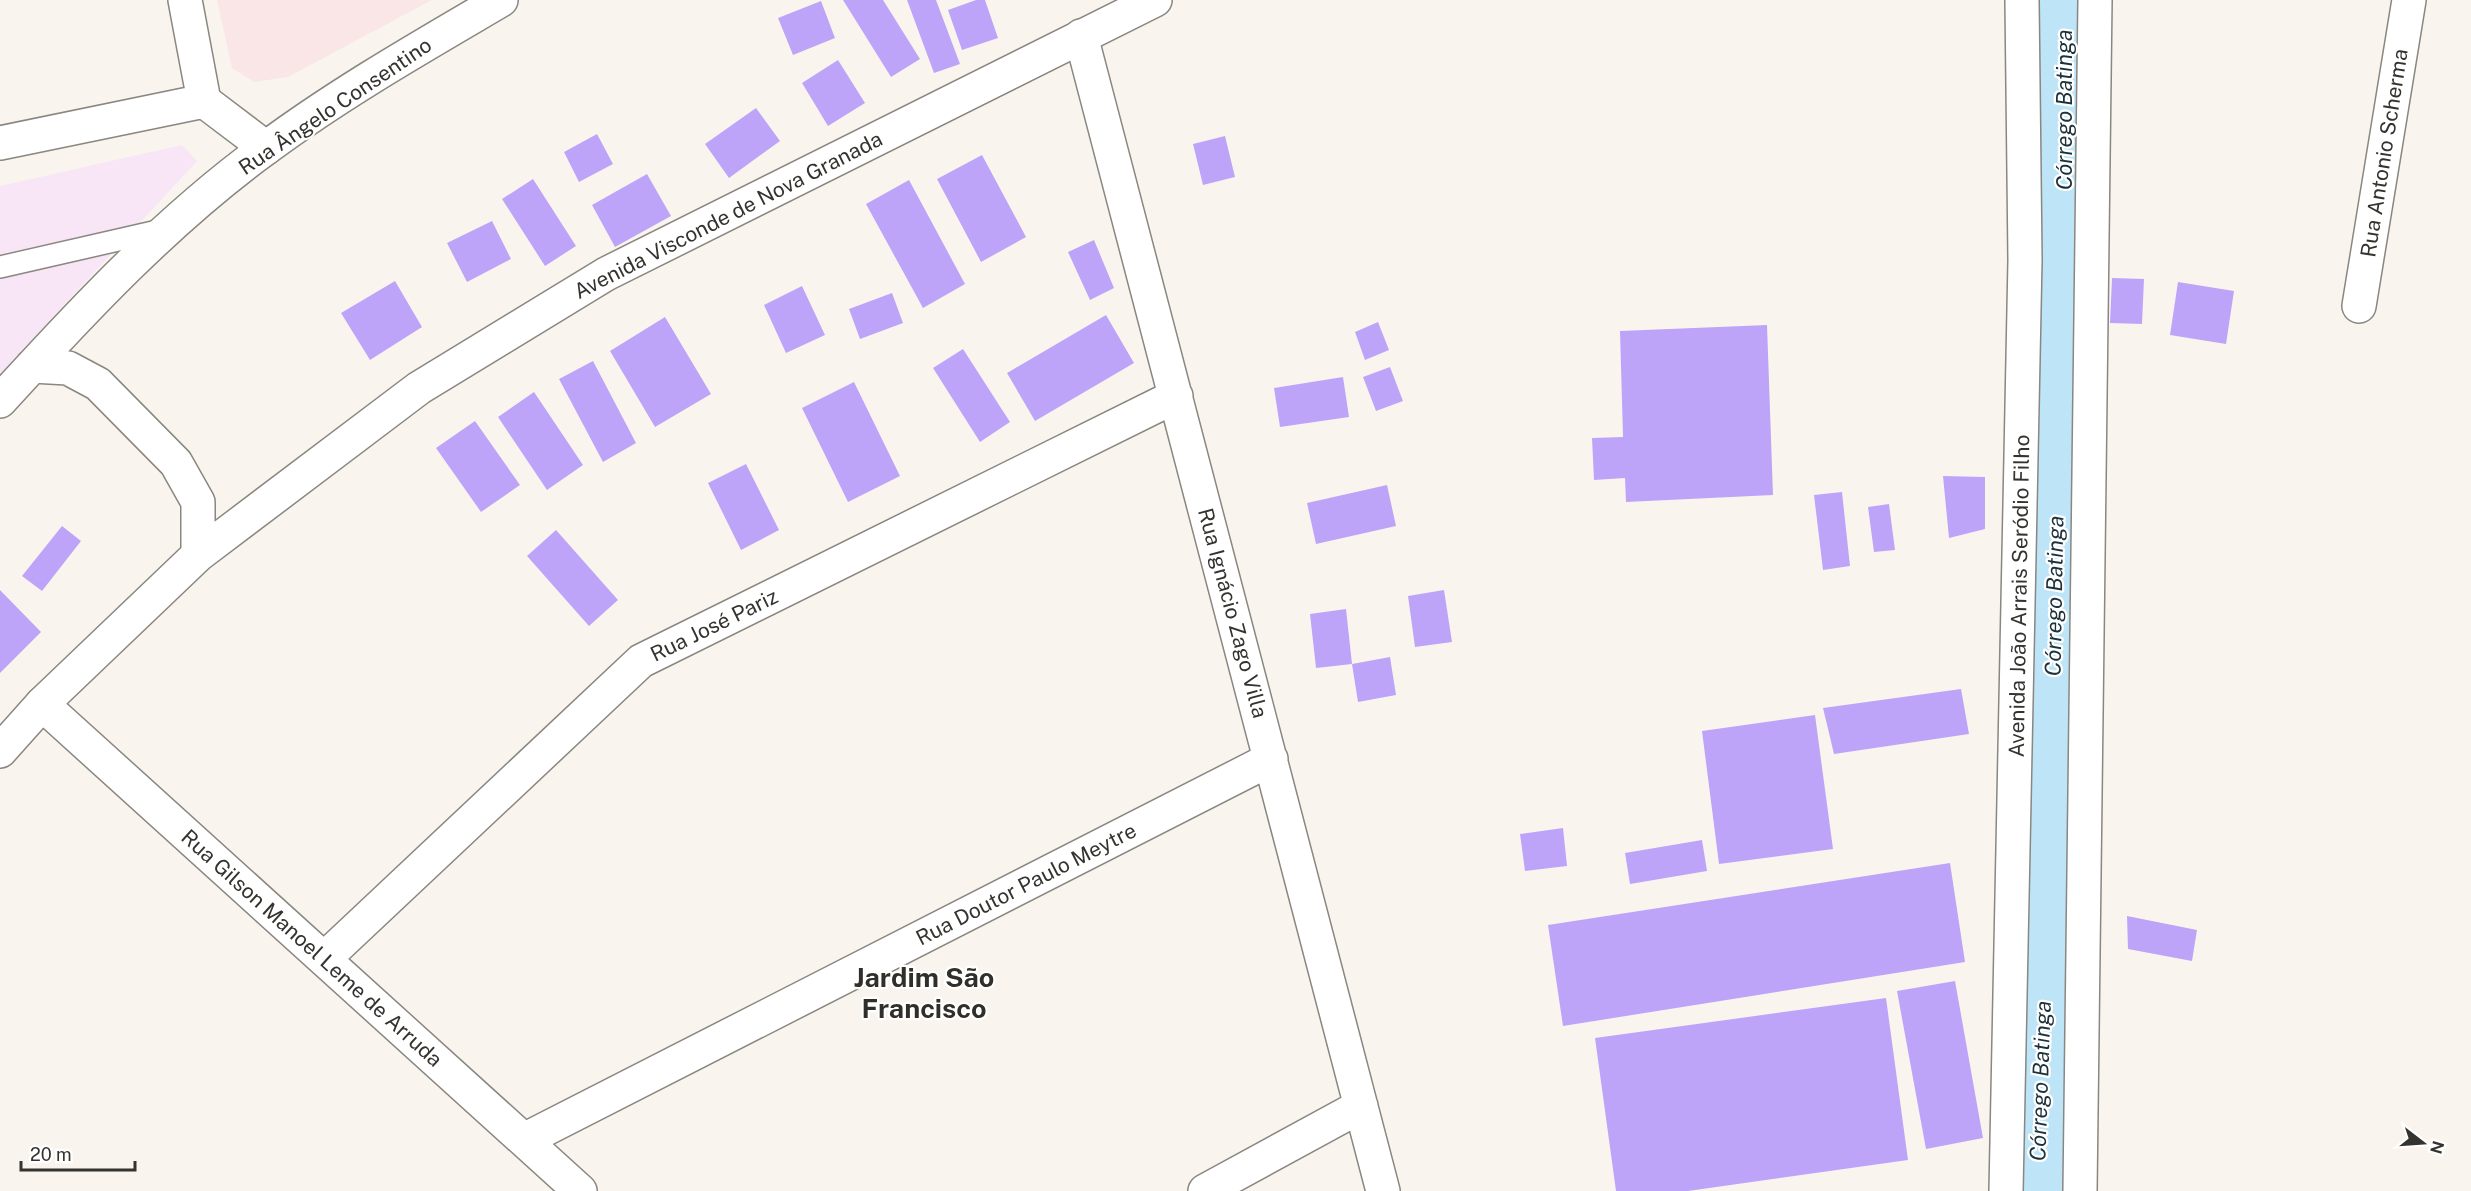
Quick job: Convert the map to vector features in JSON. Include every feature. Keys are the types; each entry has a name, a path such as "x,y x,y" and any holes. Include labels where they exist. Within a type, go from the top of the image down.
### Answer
{"main road":[{"path":"185,0 204,101 266,148"},
{"name":"Rua Ângelo Consentino","path":"0,401 165,229 266,148 384,69 501,0"},
{"name":"Avenida Visconde de Nova Granada","path":"0,751 42,704 198,555 419,388 606,274 1155,0"},
{"name":"Avenida João Arrais Seródio Filho","path":"2006,1191 2025,260 2022,0"},
{"path":"2080,1191 2095,0"},
{"name":"Rua Antonio Scherma","path":"2359,306 2409,0"},
{"name":"Rua Ignácio Zago Villa","path":"1081,36 1383,1191"},
{"path":"0,143 204,101"},
{"path":"32,366 69,368 98,384 176,463 198,502 198,555"},
{"name":"Rua José Pariz","path":"324,959 641,661 1176,396"},
{"name":"Rua Gilson Manoel Leme de Arruda","path":"42,704 580,1191"},
{"name":"Rua Doutor Paulo Meytre","path":"524,1140 1271,759"},
{"path":"1205,1191 1361,1106"}],"lane":[{"path":"0,267 165,229"}],"shaded area":[{"path":"217,0 432,0 288,77 254,82 232,68"},
{"path":"182,145 197,161 0,374 0,186"}],"building":[{"path":"843,0 883,0 920,59 891,77"},
{"path":"907,0 936,0 960,64 934,73"},
{"path":"976,0 985,0 998,38 962,50 948,10"},
{"path":"821,1 835,38 793,55 778,18"},
{"path":"838,60 865,103 828,126 802,83"},
{"path":"756,108 780,141 729,178 705,144"},
{"path":"597,134 613,164 579,182 564,152"},
{"path":"1225,136 1235,177 1203,185 1193,144"},
{"path":"982,155 1026,237 981,262 937,179"},
{"path":"647,174 671,216 615,247 592,205"},
{"path":"533,179 576,246 545,266 502,199"},
{"path":"909,180 965,284 923,308 866,204"},
{"path":"492,221 511,259 467,282 447,243"},
{"path":"1094,240 1114,288 1090,300 1068,252"},
{"path":"2112,278 2144,279 2142,324 2110,323"},
{"path":"395,281 422,327 370,360 341,313"},
{"path":"2178,282 2234,291 2226,344 2170,335"},
{"path":"802,286 825,335 786,353 764,305"},
{"path":"892,293 903,323 860,339 849,309"},
{"path":"1106,315 1134,363 1035,421 1007,373"},
{"path":"665,317 711,394 655,427 610,351"},
{"path":"1378,322 1389,350 1365,360 1355,332"},
{"path":"1767,325 1773,495 1626,502 1625,478 1594,480 1592,438 1623,437 1620,331"},
{"path":"963,349 1010,422 980,442 933,368"},
{"path":"593,361 636,443 603,462 559,379"},
{"path":"1390,367 1403,401 1376,411 1363,377"},
{"path":"1343,377 1349,417 1280,427 1274,388"},
{"path":"854,382 900,476 848,502 802,408"},
{"path":"534,392 583,465 547,490 498,417"},
{"path":"475,421 520,485 481,512 436,448"},
{"path":"746,464 779,530 741,550 708,483"},
{"path":"1943,476 1985,477 1985,529 1949,538"},
{"path":"1387,485 1396,526 1316,544 1307,503"},
{"path":"1842,492 1850,566 1823,570 1814,495"},
{"path":"1889,504 1895,550 1874,552 1868,507"},
{"path":"62,526 81,541 42,591 22,576"},
{"path":"556,530 618,600 589,626 527,556"},
{"path":"0,590 41,632 0,673"},
{"path":"1444,590 1452,642 1415,647 1408,596"},
{"path":"1346,609 1352,664 1316,668 1310,614"},
{"path":"1390,657 1396,695 1358,702 1352,664"},
{"path":"1961,689 1969,734 1834,754 1823,708"},
{"path":"1815,715 1833,849 1719,864 1702,731"},
{"path":"1563,828 1567,866 1525,871 1520,834"},
{"path":"1702,840 1707,871 1630,884 1625,853"},
{"path":"1950,863 1965,962 1563,1026 1548,925"},
{"path":"2127,916 2197,930 2192,961 2128,949"},
{"path":"1955,981 1983,1138 1926,1149 1897,991"},
{"path":"1886,998 1908,1160 1688,1191 1616,1191 1595,1038"}],"waterway":[{"name":"Córrego Batinga","path":"2035,1191 2048,854 2065,126 2064,0"}],"district":[{"name":"Jardim São Francisco","path":"924,992"}]}
